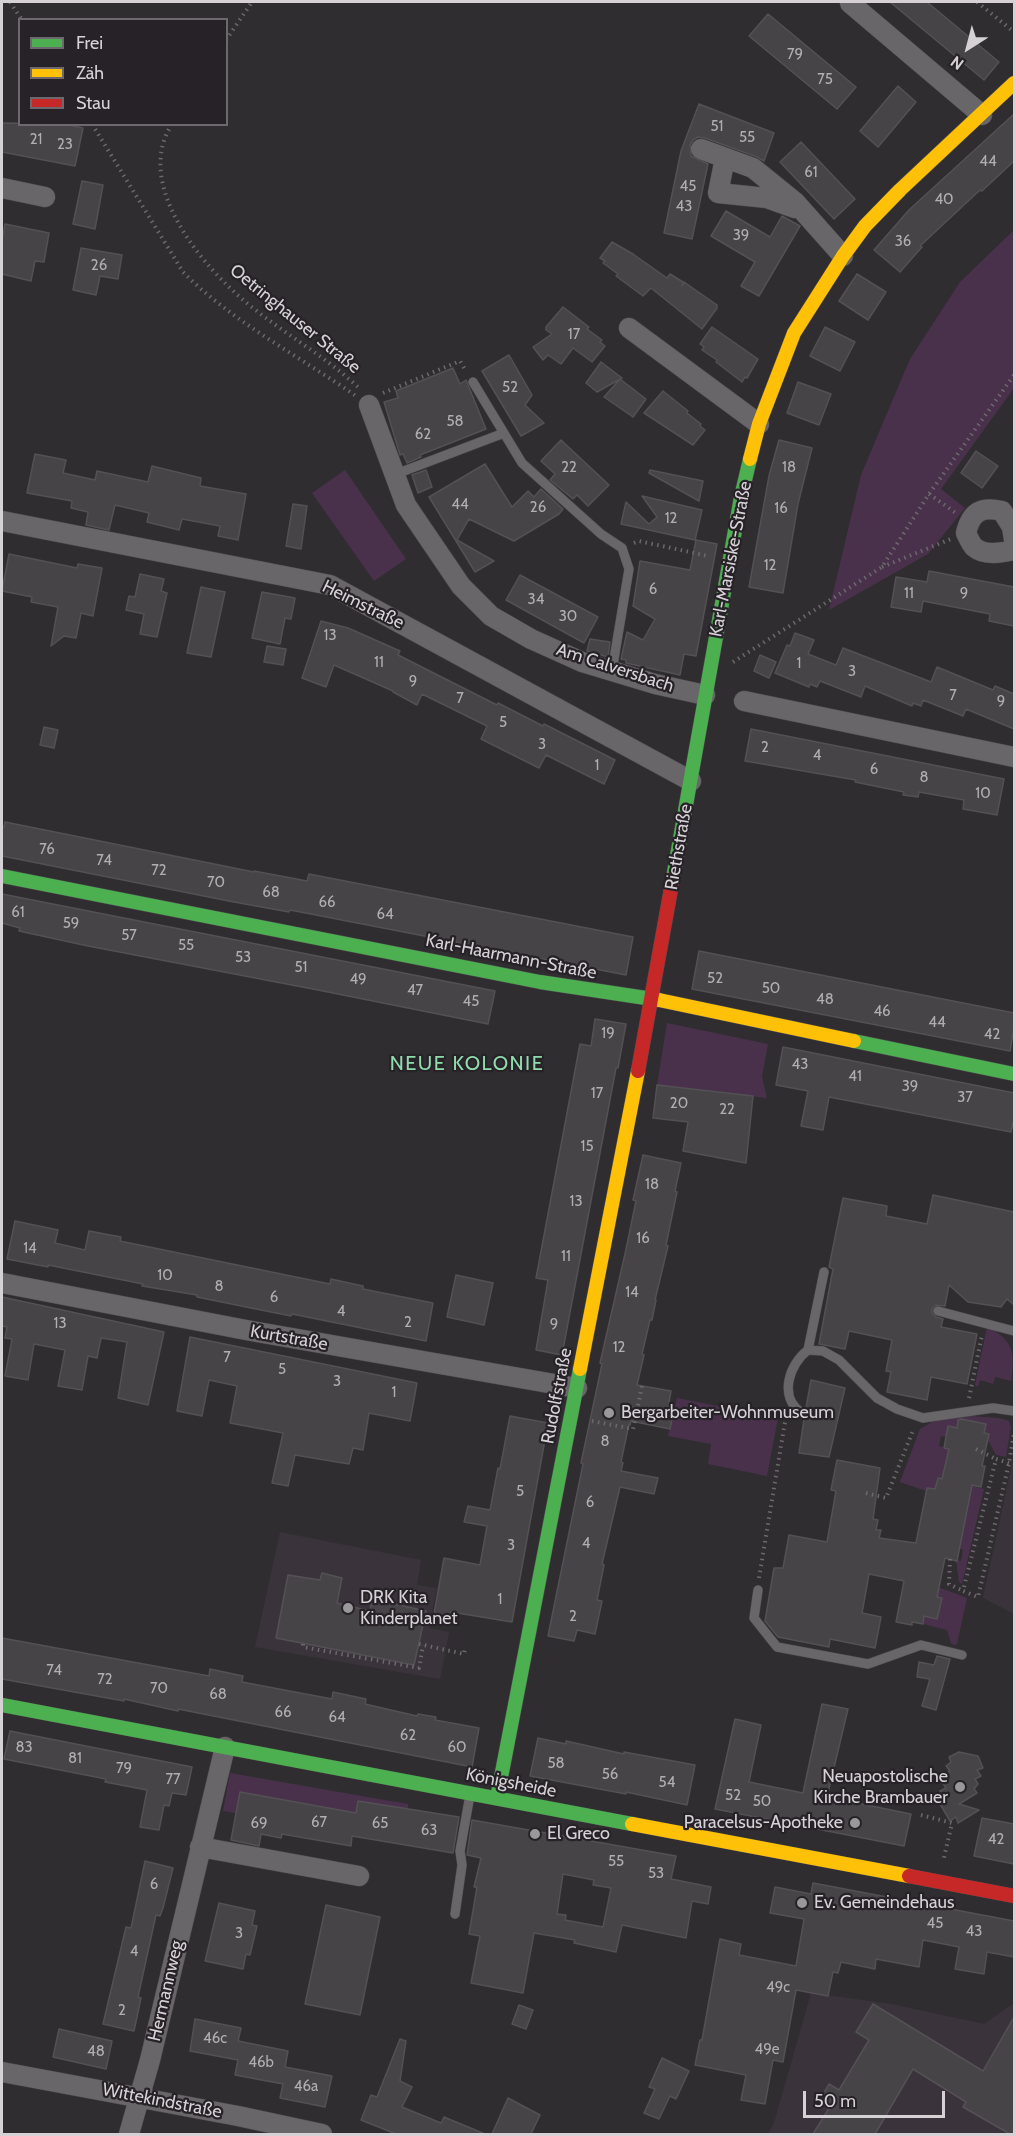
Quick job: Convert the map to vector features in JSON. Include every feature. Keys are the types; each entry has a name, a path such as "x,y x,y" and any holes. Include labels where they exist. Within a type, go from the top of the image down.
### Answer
{"street":[{"path":"850,3 982,115"},
{"name":"Karl-Marsiske-Straße","path":"706,687 741,497 759,424 794,333 865,226 1014,83"},
{"path":"701,149 753,168 801,210 843,256"},
{"path":"725,158 718,193 767,198 801,210"},
{"path":"2,188 45,197"},
{"path":"629,328 759,424"},
{"name":"Am Calversbach","path":"369,405 406,505 461,586 490,616 531,639 582,662 655,684 706,687"},
{"path":"1014,540 1012,527 1002,511 989,508 974,514 967,527 974,548 988,553 1002,554 1014,550"},
{"name":"Heimstraße","path":"2,521 330,585 691,780"},
{"name":"Riethstraße","path":"652,999 706,687"},
{"path":"744,701 1014,757"},
{"name":"Karl-Haarmann-Straße","path":"2,876 540,982 652,999 1014,1074"},
{"name":"Rudolfstraße","path":"496,1798 652,999"},
{"name":"Kurtstraße","path":"2,1283 246,1330 577,1388"},
{"name":"Königsheide","path":"2,1705 1014,1896"},
{"name":"Hermannweg","path":"129,2134 150,2060 225,1748"},
{"path":"200,1847 359,1876"},
{"name":"Wittekindstraße","path":"2,2072 322,2134"}],"lane":[{"path":"473,382 522,463 600,534 622,548 629,569 612,670"},
{"path":"396,474 504,433"},
{"path":"808,1350 824,1272"},
{"path":"938,1311 1014,1331"},
{"path":"802,1413 795,1409 788,1398 788,1382 801,1355 808,1350 823,1351 839,1360 877,1398 897,1409 923,1418 993,1408 1014,1412"},
{"path":"758,1590 754,1618 777,1647 868,1664 921,1645 962,1655"},
{"path":"454,1914 462,1864 459,1851 471,1794"}],"path":[{"path":"10,2 21,18"},
{"path":"228,37 252,2"},
{"path":"977,2 1014,32"},
{"path":"93,126 183,272 202,291 243,321 369,405 382,393 460,361 473,382"},
{"name":"Oetringhauser Straße","path":"171,126 167,132 159,165 162,186 170,206 192,244 227,285 341,371 363,391 369,405"},
{"path":"882,567 929,494 1014,375"},
{"path":"706,687 882,567 967,527 929,494"},
{"path":"622,548 639,541 707,556"},
{"path":"967,1410 985,1322"},
{"path":"572,1417 633,1430 642,1386"},
{"path":"758,1590 760,1565 781,1452 788,1398"},
{"path":"638,1410 655,1412"},
{"path":"866,1493 886,1498 918,1416"},
{"path":"950,1559 949,1584 978,1597 1013,1452 1014,1432"},
{"path":"976,1449 996,1460 1009,1463"},
{"path":"963,1591 996,1460"},
{"path":"303,1644 303,1647 419,1668 421,1644 464,1654 465,1648"},
{"path":"921,1815 952,1823 938,1882"}],"shaded area":[{"path":"1014,230 1014,388 941,489 965,508 928,554 829,610 861,475 910,359 960,282"},
{"path":"345,470 406,559 374,581 312,493"},
{"path":"667,1023 768,1044 762,1077 767,1098 657,1085"},
{"path":"987,1327 1003,1337 1011,1348 1013,1363 1011,1381 995,1377 993,1384 980,1380 978,1387 975,1385"},
{"path":"677,1398 778,1418 767,1476 708,1464 711,1444 668,1436"},
{"path":"970,1416 1009,1421 1011,1427 1006,1457 996,1455 988,1440 989,1434 984,1433 986,1424 959,1419 957,1428 948,1427 946,1437 941,1436 939,1446 949,1449 942,1479 937,1478 935,1489 927,1488 926,1491 900,1482 920,1429 934,1421"},
{"path":"1014,1455 1014,1614 983,1598"},
{"path":"969,1485 984,1489 962,1584 959,1582 956,1560 961,1561 963,1550 959,1548"},
{"name":"DRK Kita Kinderplanet","path":"280,1532 421,1560 417,1585 437,1588 429,1628 449,1632 440,1679 255,1647"},
{"path":"930,1584 967,1598 957,1644 951,1643 947,1630 923,1624 924,1616 937,1619 942,1599 928,1595"},
{"path":"230,1773 408,1804 408,1809 356,1813 240,1792 236,1813 223,1811"},
{"path":"811,1993 891,2004 984,2024 1014,2003 1014,2134 768,2134 774,2123"}],"building":[{"path":"890,2 927,2 999,62 984,80"},
{"path":"768,14 856,87 837,109 749,36"},
{"path":"898,86 916,102 878,147 860,131"},
{"path":"699,104 774,133 764,161 705,138 698,137 693,140 690,145 691,156 708,164 692,239 664,233 681,151"},
{"path":"1014,114 1014,161 920,246 922,247 900,272 874,250 909,210"},
{"path":"2,123 18,123 18,126 83,128 75,166 2,152"},
{"path":"801,142 855,199 834,219 780,162"},
{"path":"82,181 103,185 95,229 73,224"},
{"path":"726,211 770,237 782,216 800,226 759,296 741,286 755,262 711,236"},
{"path":"5,224 49,233 44,262 35,261 31,281 2,274 2,242"},
{"path":"612,242 667,278 670,274 683,282 682,286 684,282 717,305 702,329 651,288 643,296 616,276 618,274 600,258"},
{"path":"81,248 122,255 118,279 100,276 96,295 73,290"},
{"path":"857,274 886,292 868,320 839,301"},
{"path":"563,307 602,340 600,342 605,346 592,362 573,348 561,364 548,355 543,360 533,347 552,334 546,330 546,327"},
{"path":"712,327 758,359 747,378 745,377 742,382 702,350 704,347 700,344"},
{"path":"825,327 855,342 840,371 810,356"},
{"path":"509,355 532,395 525,405 544,423 521,436 482,371"},
{"path":"601,362 622,378 597,392 586,383"},
{"path":"453,368 460,384 466,380 486,429 420,455 421,457 407,463 403,454 400,455 384,402 398,398 396,391"},
{"path":"620,379 646,399 633,417 604,397"},
{"path":"798,382 831,394 819,425 787,413"},
{"path":"663,391 688,411 687,413 705,430 693,445 644,413"},
{"path":"561,440 609,485 588,506 577,495 573,499 550,480 555,474 541,461"},
{"path":"779,440 812,448 798,504 783,593 749,587 769,476"},
{"path":"976,451 998,466 982,488 961,473"},
{"path":"35,454 66,460 63,473 95,480 97,471 148,482 152,466 201,478 200,486 246,494 238,540 218,536 220,526 182,519 179,530 147,522 149,513 115,505 109,530 86,525 88,512 71,508 72,501 27,493"},
{"path":"485,464 512,507 528,491 534,497 541,489 563,509 559,514 514,541 469,519 457,540 494,561 475,572 429,497"},
{"path":"426,470 432,487 418,493 412,475"},
{"path":"650,470 703,481 699,501 649,473"},
{"path":"642,496 702,510 695,540 621,524 626,502 649,524 657,517"},
{"path":"293,504 307,506 301,549 286,546"},
{"path":"696,540 717,544 696,656 684,654 680,675 626,663 626,660 621,659 627,632 643,640 655,619 633,606 640,561 690,570"},
{"path":"9,554 77,568 78,564 102,568 93,616 81,613 76,638 64,636 51,646 58,607 31,602 32,597 2,591"},
{"path":"929,571 1014,587 1014,626 989,621 990,614 923,601 921,612 891,607 896,577 927,582"},
{"path":"140,574 164,579 161,591 167,593 157,637 140,634 144,614 126,610 129,596 135,597"},
{"path":"520,575 598,617 584,643 506,600"},
{"path":"201,587 225,592 211,657 187,653"},
{"path":"262,592 295,598 291,619 285,618 280,644 252,638"},
{"path":"321,621 348,628 400,651 398,655 497,705 498,703 543,726 544,724 615,760 604,784 546,755 539,768 481,739 487,726 422,694 417,705 393,691 334,665 326,687 302,678"},
{"path":"795,633 814,640 808,654 836,665 843,648 931,682 937,667 993,690 995,686 1014,694 1014,729 966,709 963,716 923,700 921,706 913,703 912,706 865,686 861,697 820,681 817,687 810,684 809,687 775,673"},
{"path":"590,639 610,642 608,657 587,651"},
{"path":"267,646 286,649 283,665 264,662"},
{"path":"760,655 776,662 769,678 754,671"},
{"path":"44,727 58,730 54,748 40,745"},
{"path":"751,729 1004,779 997,815 963,809 964,800 919,792 918,797 903,795 904,792 855,782 856,780 745,761"},
{"path":"5,822 254,872 307,881 309,874 633,937 626,975 2,856 2,827"},
{"path":"2,894 495,991 488,1024 19,931 20,928 2,923"},
{"path":"699,951 1014,1013 1010,1051 692,989"},
{"path":"595,1019 626,1024 562,1355 536,1350 548,1280 536,1278 580,1044 591,1046"},
{"path":"783,1047 1014,1093 1014,1122 1011,1132 829,1097 823,1130 801,1126 808,1091 776,1085"},
{"path":"657,1085 753,1096 746,1163 683,1151 688,1122 653,1118"},
{"path":"643,1155 681,1163 666,1245 668,1246 642,1354 644,1355 637,1385 671,1391 668,1408 674,1409 670,1429 631,1421 629,1424 621,1471 658,1478 654,1494 620,1487 602,1564 604,1565 597,1600 602,1601 595,1634 577,1630 574,1641 548,1636 583,1464 581,1463 602,1364 600,1363 636,1201 633,1200"},
{"path":"933,1195 1014,1212 1014,1305 1007,1299 1001,1307 968,1302 949,1285 945,1306 936,1305 932,1313 943,1319 941,1327 977,1334 967,1384 931,1377 927,1400 887,1392 891,1372 886,1371 892,1340 849,1331 845,1349 819,1344 833,1269 829,1267 843,1198 887,1206 886,1216 927,1224"},
{"path":"15,1221 58,1230 55,1243 85,1250 89,1231 121,1237 120,1241 330,1284 331,1279 363,1286 363,1289 433,1303 426,1341 251,1308 48,1265 48,1267 7,1259"},
{"path":"456,1275 493,1283 484,1325 447,1317"},
{"path":"2,1297 164,1332 148,1405 118,1398 127,1342 101,1338 97,1358 88,1356 82,1390 58,1386 65,1350 34,1344 28,1380 5,1376 12,1339 5,1338 7,1327 2,1326"},
{"path":"190,1337 417,1383 410,1421 369,1413 363,1450 353,1448 349,1464 295,1455 288,1486 272,1483 283,1433 230,1423 237,1386 209,1380 202,1416 177,1411"},
{"path":"811,1380 845,1388 829,1457 799,1453 804,1419 809,1414 806,1408"},
{"path":"510,1416 548,1423 512,1622 451,1612 451,1616 434,1614 444,1558 480,1565 487,1526 464,1522 468,1506 490,1510"},
{"path":"958,1420 986,1424 984,1433 989,1434 982,1466 985,1466 981,1487 972,1485 957,1561 945,1558 937,1597 942,1598 937,1619 924,1616 923,1624 912,1622 912,1625 896,1622 904,1581 869,1574 862,1613 881,1617 875,1648 830,1639 829,1647 778,1637 765,1621 774,1568 783,1568 789,1535 827,1542 836,1491 831,1490 837,1460 880,1468 873,1519 878,1520 876,1530 881,1530 879,1538 916,1543 927,1488 935,1489 938,1478 942,1479 949,1449 944,1448 948,1426 957,1428"},
{"path":"322,1573 342,1578 337,1603 370,1611 372,1599 426,1611 414,1665 276,1638 288,1575 320,1580"},
{"path":"2,1638 209,1676 210,1669 243,1676 242,1682 332,1699 333,1692 366,1699 365,1704 417,1716 418,1714 436,1717 435,1720 479,1728 472,1767 178,1709 178,1711 124,1699 124,1701 2,1679"},
{"path":"937,1656 950,1659 936,1710 922,1706 930,1679 917,1677 919,1662 934,1665"},
{"path":"822,1704 848,1709 827,1797 911,1814 904,1846 715,1809 735,1719 761,1725 749,1782 803,1793"},
{"path":"10,1731 192,1767 186,1795 172,1793 169,1806 164,1805 159,1830 140,1827 147,1790 105,1782 106,1779 4,1759"},
{"path":"538,1738 695,1765 687,1805 530,1776"},
{"name":"Neuapostolische Kirche Brambauer","path":"959,1752 978,1756 983,1768 977,1770 981,1776 975,1779 978,1784 974,1789 977,1793 959,1804 979,1810 958,1823 956,1817 950,1821 936,1797 943,1796 940,1791 946,1788 942,1782 948,1779 944,1774 950,1771 946,1766 951,1762 949,1757"},
{"path":"240,1792 356,1813 358,1801 459,1817 453,1853 352,1836 351,1846 282,1834 281,1838 261,1834 259,1846 231,1840"},
{"path":"982,1818 1014,1824 1014,1864 974,1856"},
{"path":"472,1820 676,1856 671,1879 711,1887 708,1904 692,1901 686,1938 622,1925 616,1952 574,1943 575,1940 534,1933 523,1993 471,1983 480,1936 469,1934 477,1887 474,1887 481,1858 467,1855","holes":["563,1874 594,1880 593,1885 611,1888 603,1927 565,1920 566,1915 557,1914"]},
{"path":"145,1861 173,1868 163,1908 160,1916 156,1915 138,1997 141,1998 134,2031 103,2024 126,1927 131,1928"},
{"path":"813,1883 1014,1921 1014,1957 987,1952 984,1974 955,1969 959,1947 923,1940 919,1967 876,1959 875,1969 841,1962 838,1973 833,1972 828,1996 796,1990 783,2062 773,2060 765,2104 741,2100 746,2075 695,2065 700,2040 702,2040 720,1939 741,1944 739,1955 796,1966 804,1919 770,1913 775,1887 811,1894"},
{"path":"219,1903 255,1911 252,1925 257,1926 250,1955 246,1954 243,1969 205,1961"},
{"path":"326,1905 380,1917 360,2015 305,2004"},
{"path":"873,2004 983,2071 1014,2017 1014,2134 1010,2134 963,2107 966,2102 913,2069 875,2134 813,2134 831,2105 821,2098 829,2084 839,2090 869,2040 856,2032"},
{"path":"519,2005 533,2010 526,2029 512,2024"},
{"path":"195,2019 241,2028 238,2041 288,2051 285,2067 332,2076 325,2107 280,2098 283,2084 235,2075 238,2060 190,2051"},
{"path":"59,2029 112,2041 106,2069 53,2057"},
{"path":"400,2039 406,2041 400,2081 412,2087 402,2107 441,2123 444,2117 485,2134 396,2134 361,2120 371,2095 377,2097"},
{"path":"662,2058 689,2071 676,2099 670,2096 659,2119 644,2113 655,2089 649,2087"},
{"path":"508,2098 540,2115 531,2134 492,2134"}],"traffic: fast":[{"path":"673,878 741,497 750,459"},
{"path":"2,876 540,982 659,1000"},
{"path":"854,1041 1014,1074"},
{"path":"497,1798 580,1369"},
{"path":"2,1705 632,1824"}],"traffic: slow":[{"path":"750,459 759,424 794,333 843,256 865,226 900,190 1014,83"},
{"path":"659,1000 854,1041"},
{"path":"580,1369 638,1071"},
{"path":"632,1824 909,1876"}],"traffic: jam":[{"path":"638,1071 673,878"},
{"path":"909,1876 1014,1896"}],"place":[{"name":"Bergarbeiter-Wohnmuseum","path":"609,1413"},
{"name":"DRK Kita Kinderplanet","path":"348,1608"},
{"name":"Neuapostolische Kirche Brambauer","path":"960,1787"},
{"name":"Paracelsus-Apotheke","path":"855,1823"},
{"name":"El Greco","path":"535,1834"},
{"name":"Ev. Gemeindehaus","path":"802,1903"}],"district":[{"name":"NEUE KOLONIE","path":"467,1064"}]}
